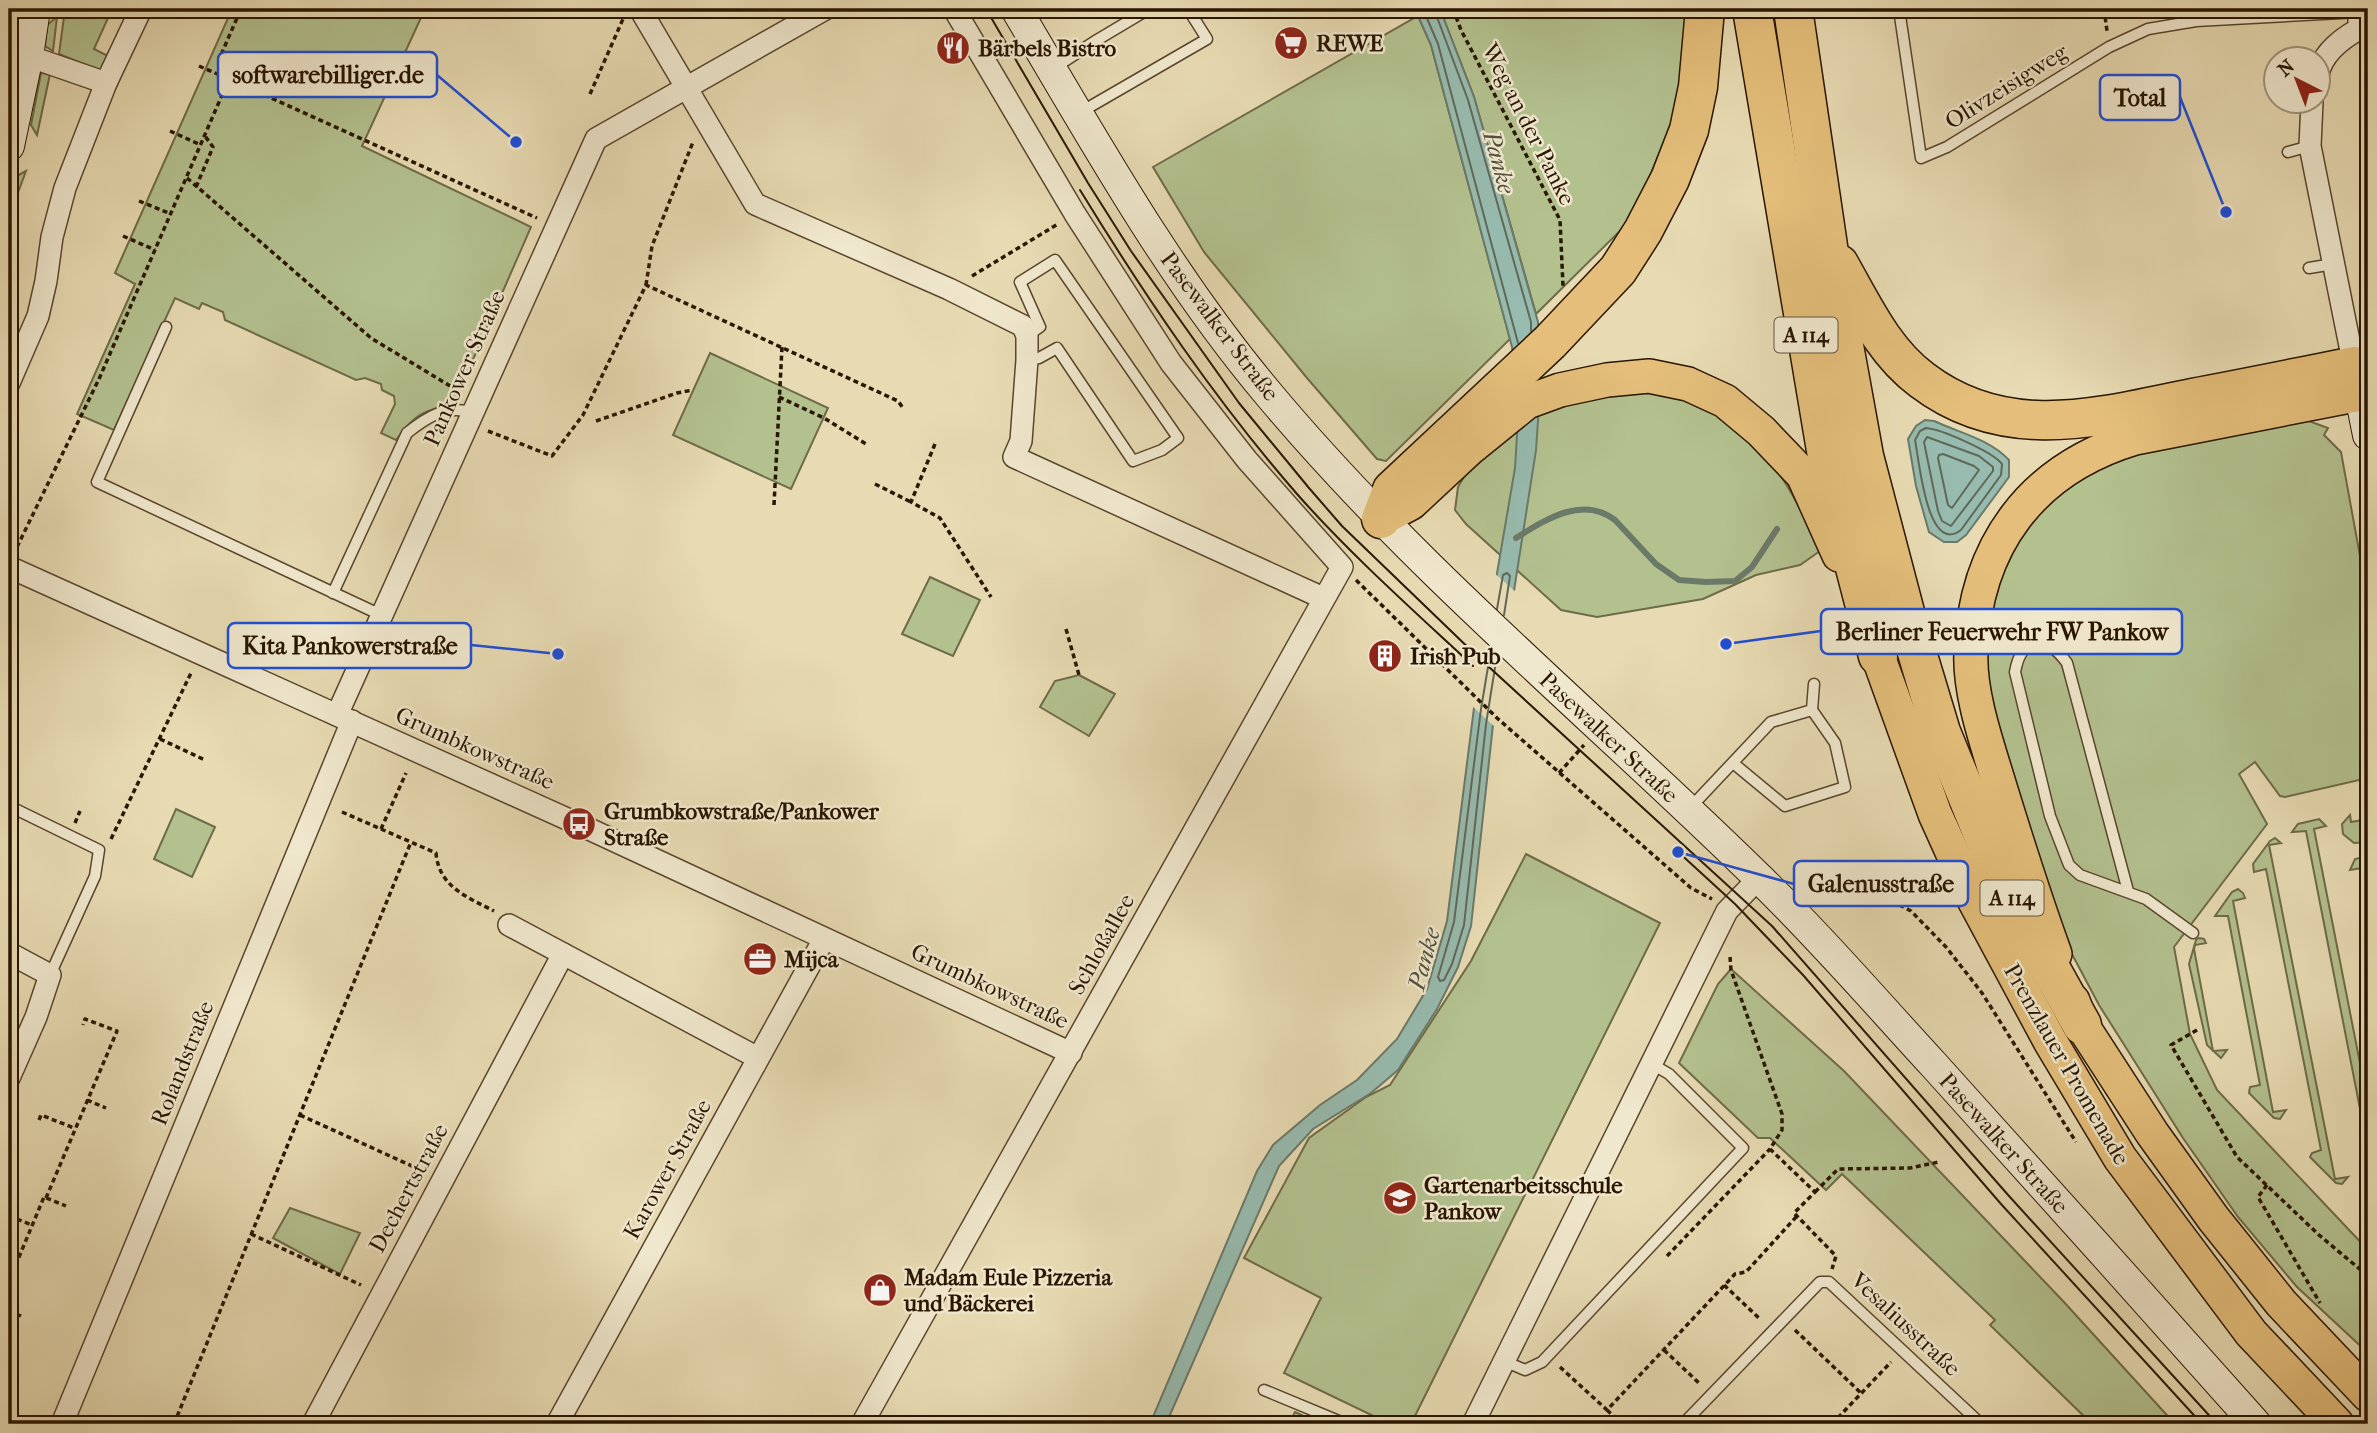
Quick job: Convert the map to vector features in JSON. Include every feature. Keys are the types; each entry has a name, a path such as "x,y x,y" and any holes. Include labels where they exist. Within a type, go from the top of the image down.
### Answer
{"highway":[{"path":"1381,519 1392,490 1550,342 1618,270 1643,231 1670,179 1689,130 1698,88 1704,9"},
{"name":"A 114","path":"1752,9 1829,468 1878,656"},
{"name":"A 114","path":"1793,9 1837,307 1864,456 1906,616 1941,732 2002,881 2082,1025"},
{"path":"1828,245 1877,332 1900,360 1944,395 1966,407 1991,414 2020,419 2073,420 2357,380"}],"main road":[{"path":"9,146 28,56 34,9"},
{"name":"Pasewalker Straße","path":"1016,9 1157,242 1221,334 1270,396 1381,519 1484,620 1759,878 2001,1139 2256,1424"},
{"name":"Prenzlauer Promenade","path":"1381,519 1411,503 1469,449 1527,402 1560,390 1607,380 1649,376 1688,384 1725,401 1762,431 1802,475 1831,534 1930,802 1973,898 2050,1041 2120,1158 2252,1333 2337,1424"},
{"path":"2357,380 2368,435"},
{"name":"Prenzlauer Promenade","path":"2357,380 2135,438 2075,463 2047,483 2019,512 1999,542 1985,572 1976,609 1970,655 1979,717 2014,834 2082,1025 2152,1133 2213,1219 2281,1303 2368,1395"}],"street":[{"path":"9,383 38,316 52,237 65,188 106,83 141,9"},
{"path":"640,9 755,204 949,289 1023,326 1027,336 1027,360 1021,441 1014,457 1324,598"},
{"name":"Pankower Straße","path":"344,718 381,615 476,421 597,139 825,9"},
{"path":"954,9 1074,214 1171,363 1247,460 1349,574"},
{"path":"2332,49 2337,41 2359,29 2359,10"},
{"path":"28,56 106,83"},
{"path":"2311,116 2310,146 2357,380"},
{"name":"Grumbkowstraße","path":"12,560 201,654 587,828 1071,1053"},
{"name":"Schloßallee","path":"862,1424 1324,598 1349,574"},
{"name":"Rolandstraße","path":"61,1424 344,718"},
{"path":"1473,1424 1727,911 1759,878"},
{"path":"509,925 758,1058"},
{"name":"Karower Straße","path":"557,1424 824,939"},
{"path":"9,953 50,975 36,1017 9,1078"},
{"name":"Dechertstraße","path":"313,1424 563,954"}],"lane":[{"path":"1052,69 1149,9"},
{"path":"1079,113 1207,39 1188,9"},
{"name":"Olivzeisigweg","path":"1899,9 1921,158 1947,147 2109,47 2148,29 2196,21 2359,10"},
{"path":"2288,152 2310,146"},
{"path":"1027,336 1040,327 1020,282 1055,260 1178,438 1163,450 1133,461 1057,348 1039,358 1027,360"},
{"path":"2309,268 2333,264"},
{"path":"166,327 97,482 381,615"},
{"path":"333,593 407,433 427,417 459,408 476,421"},
{"path":"2128,891 2067,663 2050,644 2039,642 2028,646 2018,657 2015,672 2050,816 2069,865 2080,875 2146,899 2193,933"},
{"path":"1733,763 1785,806 1845,787 1835,743 1812,710 1814,684"},
{"path":"1688,810 1771,722 1812,710"},
{"path":"9,806 99,850 95,876 50,975"},
{"path":"1504,1361 1525,1370 1542,1362 1743,1148 1669,1074 1652,1064"},
{"name":"Vesaliusstraße","path":"1682,1424 1820,1282 1829,1282 1981,1424"},
{"path":"1264,1390 1346,1424"}],"path":[{"path":"12,560 99,379 229,79 220,57 241,9"},
{"path":"590,94 627,9"},
{"name":"Weg an der Panke","path":"1453,9 1461,30 1560,220 1563,286"},
{"path":"2104,9 2109,47"},
{"path":"199,66 537,218"},
{"path":"476,421 552,456 583,415 646,285 652,246 704,116"},
{"path":"170,131 201,145"},
{"path":"197,187 213,147 205,136"},
{"path":"187,178 372,338 462,393"},
{"path":"139,201 171,214"},
{"path":"949,289 1074,214"},
{"path":"123,236 155,250"},
{"path":"646,285 898,401 903,408"},
{"path":"774,505 782,348"},
{"path":"596,421 693,390"},
{"path":"779,397 824,418 866,444"},
{"path":"911,502 935,444"},
{"path":"875,484 940,518 991,597"},
{"path":"1349,574 1497,718 1559,774 1691,888 1717,901 1727,911"},
{"path":"1066,629 1079,675"},
{"path":"99,850 109,843 201,654"},
{"path":"160,739 205,760"},
{"path":"1559,774 1585,743"},
{"path":"381,829 406,773"},
{"path":"342,812 436,853 438,868 448,883 464,895 509,919 509,925"},
{"path":"174,1424 411,842"},
{"path":"1809,895 1832,885 1877,895 1911,911 1946,947 1982,993 2077,1144"},
{"path":"1730,957 1731,970 1782,1114 1782,1130 1770,1149 1815,1192"},
{"path":"9,1281 117,1031 85,1019 83,1025"},
{"path":"2197,1030 2171,1045 2237,1157 2319,1235 2368,1276"},
{"path":"111,1045 118,1048"},
{"path":"87,1100 106,1108"},
{"path":"40,1120 41,1115 74,1128"},
{"path":"300,1115 424,1171"},
{"path":"68,1145 76,1148"},
{"path":"1829,1282 1836,1256 1794,1213 1838,1169 1910,1167 1939,1162"},
{"path":"2267,1185 2258,1197 2305,1277"},
{"path":"46,1198 66,1206"},
{"path":"9,1216 32,1225"},
{"path":"1607,1410 1724,1285 1735,1274 1746,1272 1797,1216"},
{"path":"251,1234 361,1285"},
{"path":"26,1238 32,1240"},
{"path":"1724,1285 1773,1331"},
{"path":"9,1311 21,1316"},
{"path":"1796,1330 1861,1394"},
{"path":"1664,1350 1711,1395"},
{"path":"1832,1424 1903,1350"},
{"path":"1560,1366 1622,1424"},
{"path":"277,1424 291,1422"}],"green space":[{"path":"65,9 112,9 94,49 108,56 103,72 59,54"},
{"path":"232,9 425,9 362,146 531,227 454,403 420,415 396,440 381,433 395,404 394,396 382,390 381,384 365,378 356,380 225,320 223,312 202,303 199,309 175,298 114,430 77,414 135,284 115,273"},
{"path":"1410,9 1415,9 1431,45 1510,339 1386,461 1377,459 1204,252 1153,167 1414,18"},
{"path":"1440,9 1691,9 1687,87 1632,219 1536,314 1474,97"},
{"path":"57,17 53,51 45,46 47,25"},
{"path":"41,73 50,74 37,135 31,125"},
{"path":"26,171 9,217 9,193 15,177"},
{"path":"710,353 828,408 791,489 673,435"},
{"path":"1629,388 1700,405 1739,428 1781,476 1820,551 1800,565 1756,575 1703,599 1597,617 1561,610 1466,524 1455,510 1458,487 1472,463 1539,406"},
{"path":"2306,420 2328,428 2324,435 2341,452 2368,600 2368,778 2285,797 2280,796 2255,762 2239,774 2267,824 2174,947 2190,1034 2217,1090 2368,1250 2368,1353 2297,1287 2238,1217 2183,1138 2099,1005 2064,939 1993,709 1986,669 1994,592 2017,537 2060,490 2115,458"},
{"path":"930,577 980,600 953,656 902,634"},
{"path":"1079,675 1115,694 1089,736 1040,707 1055,681"},
{"path":"176,809 215,827 192,877 154,859"},
{"path":"2350,815 2351,822 2368,819 2368,842 2354,843 2343,834 2342,824"},
{"path":"2319,819 2326,826 2314,829 2368,1104 2368,1150 2306,831 2292,832 2298,824"},
{"path":"2275,838 2281,843 2269,845 2335,1179 2348,1177 2342,1184 2336,1183 2310,1157 2312,1153 2321,1150 2266,869 2254,872 2253,864 2270,841"},
{"name":"Gartenarbeitsschule Pankow","path":"1526,854 1660,923 1411,1424 1390,1424 1284,1373 1321,1298 1244,1258 1309,1138 1366,1097 1390,1085 1471,961"},
{"path":"2368,856 2368,899 2362,868 2350,870 2355,859"},
{"path":"2238,889 2245,898 2233,901 2273,1112 2286,1110 2280,1119 2274,1118 2249,1093 2250,1087 2260,1085 2228,916 2215,916 2232,892"},
{"path":"2199,938 2206,943 2195,945 2194,949 2213,1050 2207,1045 2189,964 2196,940"},
{"path":"1731,969 1844,1071 2063,1301 2175,1424 2092,1424 1990,1325 1995,1320 1842,1174 1826,1190 1770,1138 1758,1138 1679,1063 1718,984"},
{"path":"2227,1050 2221,1058 2213,1051"},
{"path":"290,1208 360,1233 340,1274 273,1238"},
{"path":"1295,1412 1321,1424 1289,1424"}],"water":[{"path":"1415,9 1440,9 1474,97 1538,322 1539,406 1536,450 1493,725 1471,926 1458,967 1437,1009 1398,1070 1371,1093 1313,1129 1279,1166 1166,1424 1150,1424 1257,1171 1273,1145 1320,1105 1357,1080 1397,1039 1427,989 1447,921 1474,708 1515,468 1518,418 1512,347 1431,45"},
{"path":"1925,420 1934,421 1983,442 2009,460 2009,477 1966,535 1957,542 1944,542 1929,532 1916,486 1908,439 1916,426"}],"pier":[{"path":"1493,572 1517,593 1495,727 1471,705"}],"waterway":[{"path":"1516,538 1564,513 1590,510 1615,520 1656,564 1679,580 1706,582 1735,581 1752,567 1777,529"}],"tram line":[{"path":"986,9 1131,251 1239,403 1342,526 1478,657 1772,926 2009,1196 2217,1424"},
{"path":"1080,190 1182,346 1267,458 1339,539 1473,666"},
{"path":"1675,849 1735,904 1803,975 2001,1204 2202,1424"}],"place":[{"name":"REWE","path":"1291,43"},
{"name":"Bärbels Bistro","path":"953,48"},
{"name":"softwarebilliger.de","path":"516,142"},
{"name":"Total","path":"2226,212"},
{"name":"Berliner Feuerwehr FW Pankow","path":"1726,644"},
{"name":"Kita Pankowerstraße","path":"558,654"},
{"name":"Irish Pub","path":"1385,656"},
{"name":"Grumbkowstraße/Pankower Straße","path":"579,824"},
{"name":"Galenusstraße","path":"1678,852"},
{"name":"Mijca","path":"760,959"},
{"name":"Gartenarbeitsschule Pankow","path":"1400,1198"},
{"name":"Madam Eule Pizzeria und Bäckerei","path":"880,1290"}],"water label":[{"name":"Panke","path":"1499,162"},
{"name":"Panke","path":"1424,959"}]}
